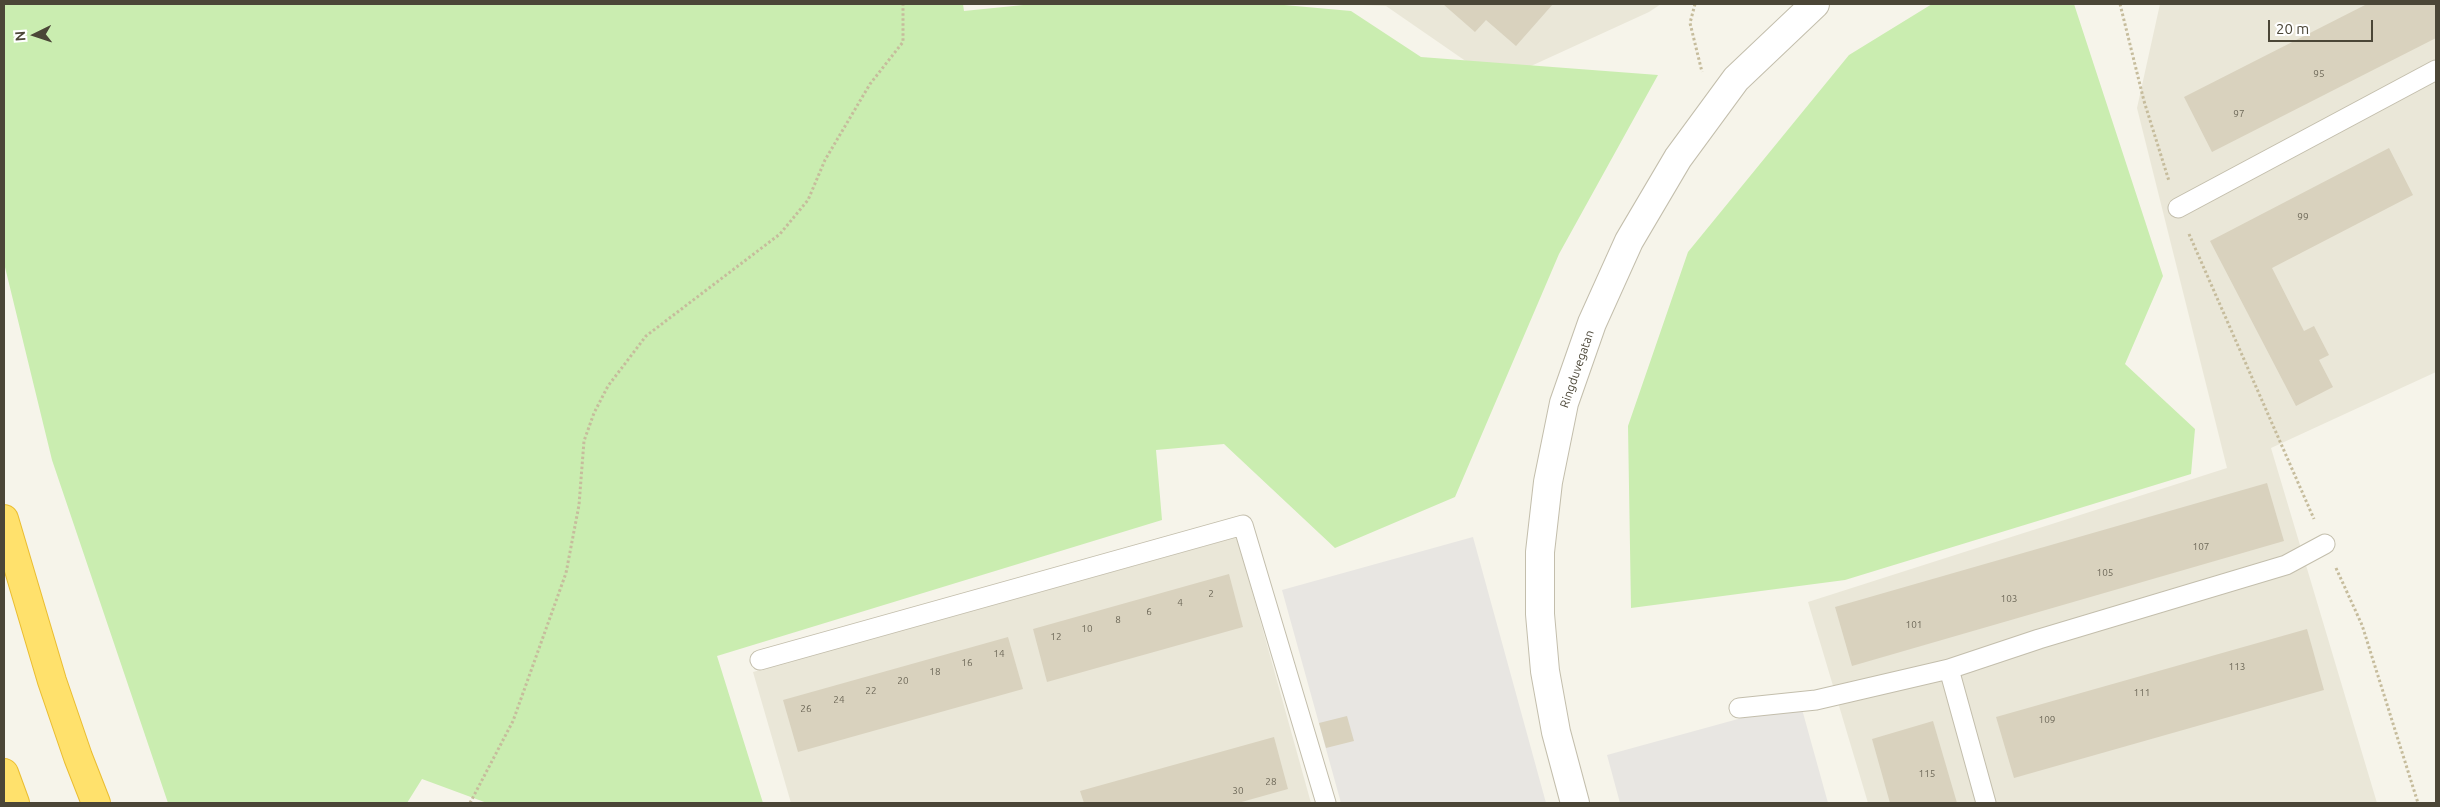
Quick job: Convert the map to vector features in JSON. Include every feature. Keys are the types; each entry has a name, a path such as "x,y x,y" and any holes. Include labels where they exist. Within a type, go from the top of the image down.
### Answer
{"highway":[{"path":"4,519 52,681 96,803"},
{"path":"4,773 15,803"}],"street":[{"name":"Ringduvegatan","path":"1575,803 1556,732 1545,670 1540,614 1540,552 1548,482 1564,403 1592,323 1629,241 1678,158 1736,79 1815,4"}],"lane":[{"path":"2178,208 2436,70"},
{"path":"760,660 1243,525 1326,803"},
{"path":"1739,708 1816,700 1949,669 2038,639 2286,565 2325,544"},
{"path":"1949,669 1986,803"}],"path":[{"path":"470,803 513,721 566,573 580,505 584,441 594,413 608,386 646,336 780,234 808,200 825,160 870,84 903,42 903,4"},
{"path":"1695,4 1690,24 1705,85 1720,100"},
{"path":"2120,4 2144,101 2178,208 2209,282 2362,625 2418,803"}],"shaded area":[{"path":"1341,4 1661,4 1649,12 1496,82 1386,6"},
{"path":"2160,4 2436,4 2436,372 2271,448 2377,803 1868,803 1808,602 2227,468 2137,108"},
{"path":"1237,537 1311,803 791,803 753,672"},
{"path":"1473,537 1546,803 1341,803 1282,590"},
{"path":"1800,702 1828,803 1620,803 1607,755"}],"green space":[{"path":"4,4 963,4 964,11 1033,4 1273,4 1351,11 1421,57 1658,75 1559,254 1455,497 1335,548 1224,444 1156,450 1162,520 717,656 763,803 487,803 422,779 407,803 168,803 52,460 4,263"},
{"path":"1932,4 2074,4 2163,276 2125,364 2195,429 2191,474 1845,580 1631,608 1628,426 1688,252 1849,55"}],"building":[{"path":"1443,4 1553,4 1516,46 1486,20 1475,32"},
{"path":"2367,4 2436,4 2436,38 2212,152 2184,97"},
{"path":"2389,148 2413,195 2272,268 2304,331 2314,326 2329,355 2319,360 2333,387 2296,406 2210,241"},
{"path":"2267,483 2284,541 1852,666 1835,607"},
{"path":"1229,574 1243,627 1047,682 1033,629"},
{"path":"2307,629 2324,690 2014,778 1996,717"},
{"path":"1008,637 1023,689 798,752 783,700"},
{"path":"1347,716 1354,741 1326,748 1319,723"},
{"path":"1933,721 1957,803 1890,803 1872,739"},
{"path":"1274,737 1288,789 1238,803 1084,803 1080,791"}]}
